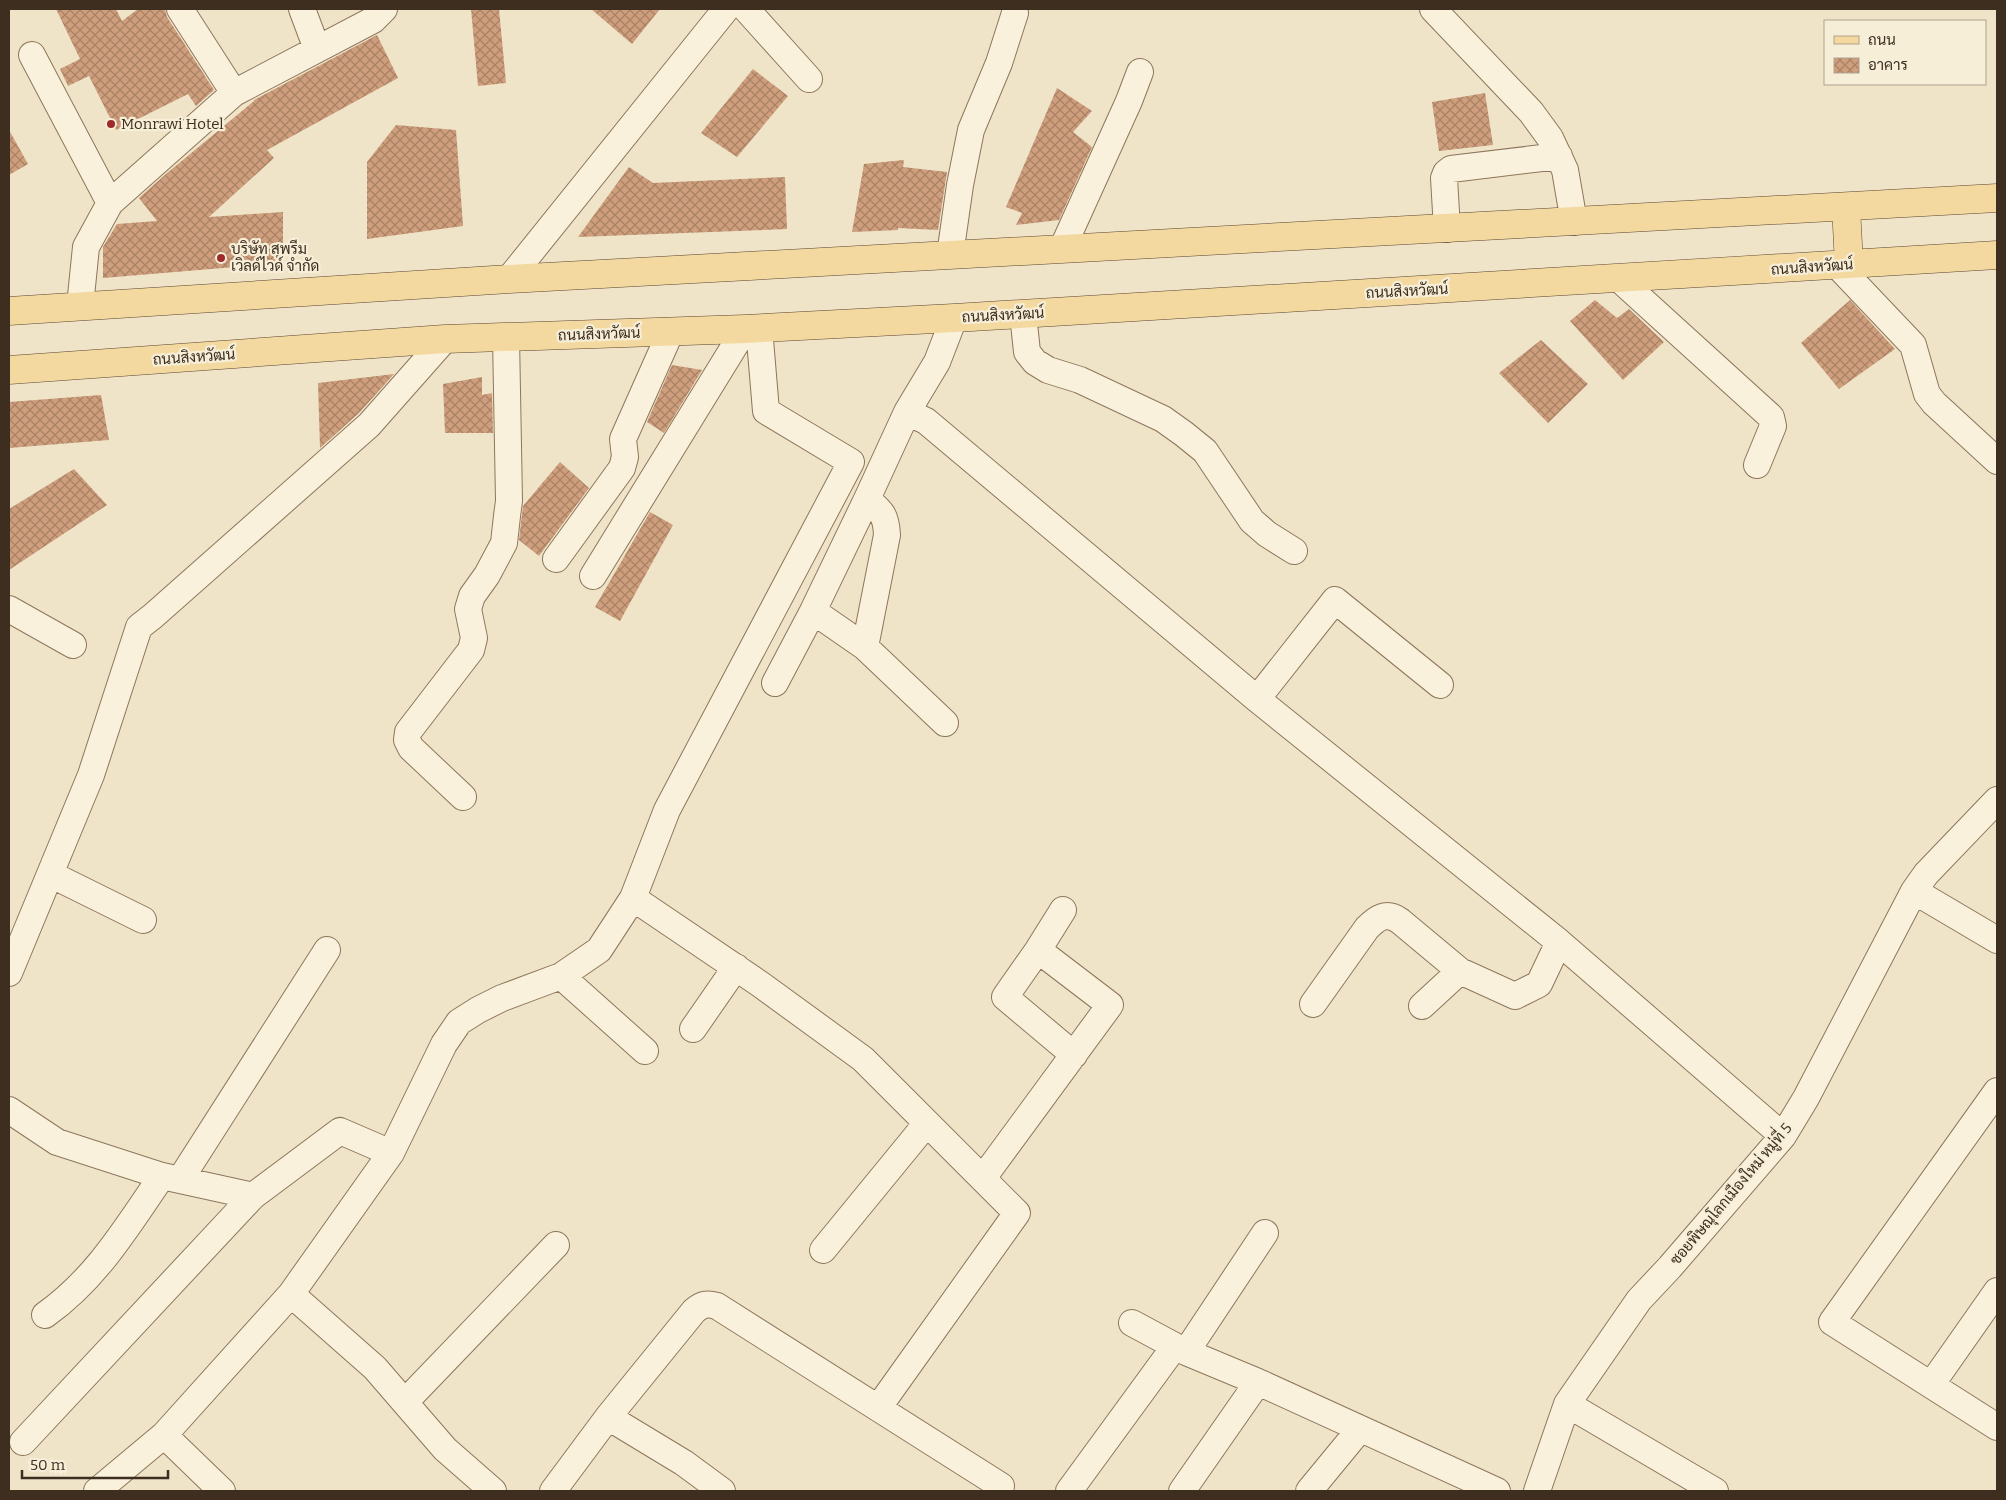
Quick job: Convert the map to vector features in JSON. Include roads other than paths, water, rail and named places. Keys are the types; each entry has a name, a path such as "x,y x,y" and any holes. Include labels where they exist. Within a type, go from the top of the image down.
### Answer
{"main road":[{"path":"9,311 509,279 1997,198"},
{"path":"1843,265 1846,207"},
{"name":"ถนนสิงหวัฒน์","path":"9,370 445,339 752,328 954,318 1997,255"}],"street":[{"path":"180,9 234,93"},
{"path":"302,9 317,49"},
{"path":"80,306 86,246 110,203 234,93 373,20 384,9"},
{"path":"509,279 726,9"},
{"path":"746,9 809,79"},
{"path":"1433,9 1531,112 1550,138 1559,156 1569,187 1574,222"},
{"path":"950,255 960,185 971,130 999,63 1014,13"},
{"path":"32,56 110,203"},
{"path":"1062,250 1140,72"},
{"path":"1447,229 1444,178 1451,169 1559,156"},
{"path":"1843,265 1913,345 1924,386 1934,403 1997,461"},
{"path":"1618,278 1771,417 1773,426 1757,465"},
{"path":"1023,314 1027,352 1035,362 1048,370 1080,380 1163,419 1184,434 1205,451 1252,522 1294,551"},
{"path":"775,683 813,611 907,412 937,362 954,318"},
{"path":"593,576 752,328"},
{"path":"96,1491 164,1435 291,1294 391,1153 444,1044 459,1022 502,998 562,976 599,950 633,898 666,810 850,462 766,411 752,328"},
{"path":"556,559 622,468 624,457 623,439 671,331"},
{"path":"463,797 410,748 407,740 408,732 471,650 474,638 468,609 472,596 504,543 509,501 506,337"},
{"path":"9,972 91,775 139,627 154,616 369,425 445,339"},
{"path":"907,412 926,421 1257,699 1559,942 1783,1136"},
{"path":"865,647 887,535 886,520 881,511 867,499"},
{"path":"1257,699 1335,600 1440,685"},
{"path":"9,609 73,645"},
{"path":"813,611 865,647 945,723"},
{"name":"ซอยพิษณุโลกเมืองใหม่ หมู่ที่ 5","path":"1537,1491 1567,1404 1639,1300 1670,1267 1783,1136 1806,1098 1914,891 1926,874 1997,800"},
{"path":"50,874 143,920"},
{"path":"1914,891 1997,940"},
{"path":"633,898 736,967 863,1058 1018,1213 878,1408"},
{"path":"1063,910 1005,997 1074,1055"},
{"path":"1313,1004 1367,928 1374,920 1386,916 1390,915 1400,921 1460,971 1515,996 1539,984 1559,942"},
{"path":"45,1315 67,1299 105,1260 171,1178 327,950"},
{"path":"982,1178 1110,1005 1038,950"},
{"path":"693,1029 736,967"},
{"path":"1422,1006 1460,971"},
{"path":"562,976 645,1051"},
{"path":"1997,1091 1832,1322 1997,1427"},
{"path":"9,1110 56,1142 171,1178 252,1196"},
{"path":"823,1250 927,1123"},
{"path":"23,1442 252,1196 340,1131 391,1153"},
{"path":"1069,1491 1180,1349 1265,1233"},
{"path":"405,1402 556,1245"},
{"path":"1931,1385 1997,1291"},
{"path":"291,1294 375,1368 446,1449 493,1491"},
{"path":"553,1491 608,1417 694,1311 701,1304 709,1304 717,1306 1001,1486 998,1491"},
{"path":"1132,1323 1180,1349 1258,1382 1497,1491"},
{"path":"1182,1491 1258,1382"},
{"path":"1567,1404 1715,1491"},
{"path":"608,1417 684,1463 722,1491"},
{"path":"1310,1491 1360,1429"},
{"path":"164,1435 222,1491"}],"place":[{"name":"Monrawi Hotel","path":"111,124"},
{"name":"บริษัท สุพรีม เวิลด์ไวด์ จำกัด","path":"221,258"}]}
